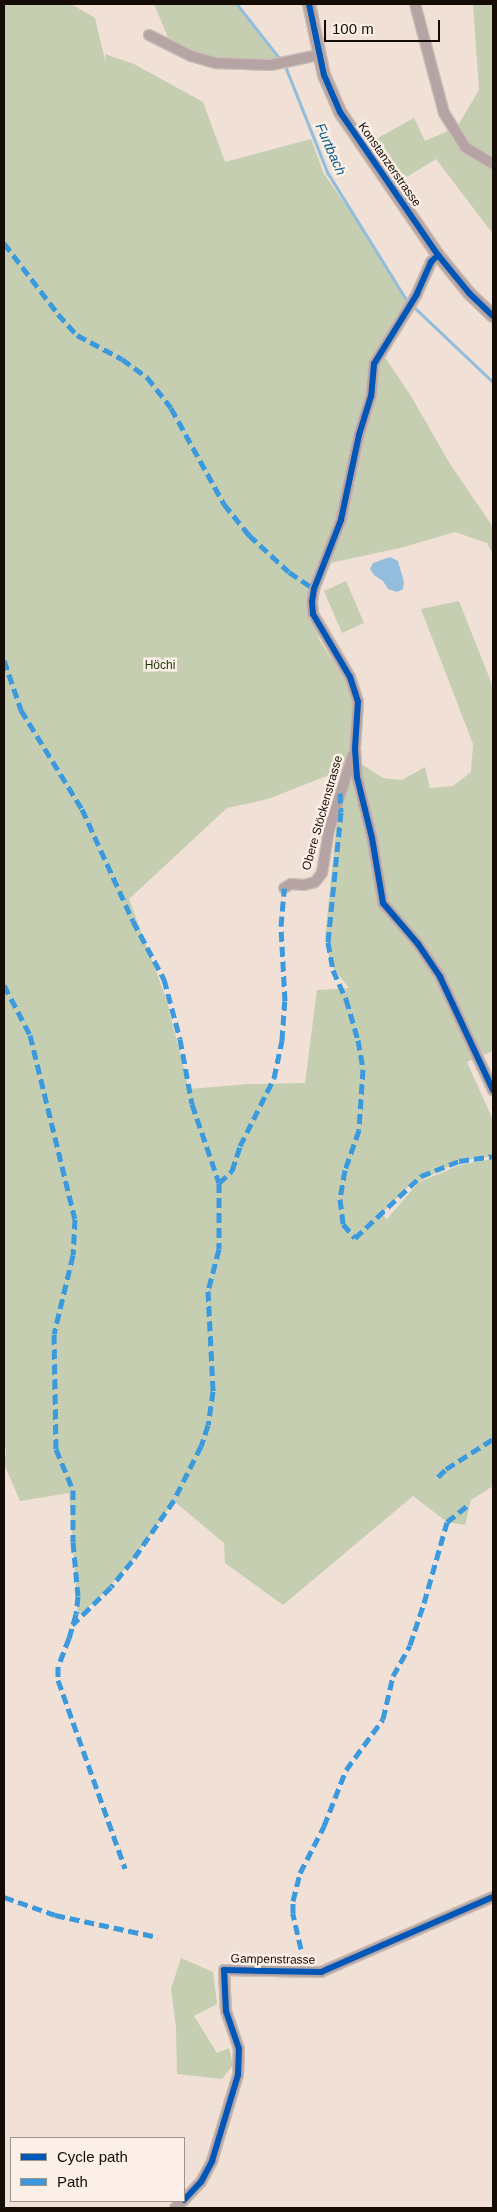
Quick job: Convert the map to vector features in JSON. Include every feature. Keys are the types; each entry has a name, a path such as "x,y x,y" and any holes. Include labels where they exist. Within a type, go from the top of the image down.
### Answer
{"main road":[{"name":"Konstanzerstrasse","path":"309,4 318,55 327,85 340,112 438,255 469,293 493,316"}],"street":[{"path":"415,4 444,113 465,147 492,164"},
{"path":"149,35 203,60 242,65 278,64 318,55"},
{"path":"438,255 431,262 417,294 374,364 371,396 357,441 341,520 314,589 312,602 313,614 350,677 358,702 355,749 357,777 372,838 384,903 418,944 440,977 493,1090"},
{"name":"Obere Stöckenstrasse","path":"284,888 291,884 304,885 315,882 322,872 329,830 355,749"},
{"name":"Gampenstrasse","path":"185,2198 201,2182 212,2161 238,2075 239,2049 226,2011 224,1970 321,1972 493,1897"}],"green space":[{"name":"Höchi","path":"4,4 71,4 95,18 106,64 105,54 134,64 203,102 225,162 311,139 324,174 370,239 408,302 382,349 386,359 411,396 450,464 493,527 493,554 487,543 455,532 404,547 326,564 310,618 320,641 363,707 349,756 383,778 402,780 425,767 430,788 453,786 471,772 473,744 421,609 459,601 493,687 493,1051 467,1062 493,1120 493,1156 459,1161 408,1187 381,1214 387,1219 419,1182 460,1165 493,1159 493,1486 471,1500 465,1525 447,1522 413,1496 283,1605 225,1563 224,1543 174,1501 132,1561 98,1599 78,1615 69,1493 20,1501 4,1464 6,1450 4,1443","holes":["342,770 325,938 331,965 349,988 317,990 305,1083 248,1084 189,1089 166,998 129,899 227,808 268,799"]},
{"path":"154,4 237,4 280,58 256,62 200,55 169,40"},
{"path":"473,4 493,4 493,234 436,159 397,183 367,144 414,118 425,141 457,127 479,90"},
{"path":"346,581 364,623 342,633 324,591"},
{"path":"181,1958 213,1972 217,2004 194,2016 217,2053 229,2048 233,2065 222,2079 177,2074 176,2027 171,1989"}],"water":[{"path":"390,557 398,561 404,582 403,589 397,592 388,589 383,581 374,575 370,569 373,563"}],"waterway":[{"name":"Furtbach","path":"237,4 281,60"},
{"name":"Furtbach","path":"285,65 328,173 408,302"},
{"name":"Furtbach","path":"413,306 493,382"}],"marked path":[{"path":"4,243 58,314 77,335 122,359 147,377 171,408 224,504 249,535 289,572 314,589"},
{"path":"4,660 21,710 82,809 133,921 164,979 180,1039 192,1104 219,1183 219,1249 208,1291 213,1391 208,1425 201,1446 174,1500 132,1561 111,1587 72,1625"},
{"path":"340,793 341,812 328,942 333,970 346,999 358,1040 363,1069 359,1130 345,1170 340,1199 343,1224 355,1238 421,1176 459,1161 493,1156"},
{"path":"219,1183 232,1171 240,1146 274,1078 282,1040 285,1001 281,926 284,888"},
{"path":"4,985 30,1035 75,1219 73,1255 54,1334 56,1449 73,1490 73,1542 78,1596 76,1614 58,1666 58,1680 125,1868"},
{"path":"438,1477 446,1469 493,1439"},
{"path":"301,1949 293,1913 293,1901 300,1873 324,1826 346,1770 383,1719 393,1676 410,1645 447,1522 468,1505"},
{"path":"4,1897 55,1915 158,1937"}],"cycle path":[{"path":"309,4 324,75 340,112 438,255 469,293 493,316"},
{"path":"438,255 431,262 417,294 374,364 371,396 359,435 341,520 314,589 312,602 313,614 350,677 358,702 355,749 357,777 372,838 383,903 418,944 440,977 493,1090"},
{"path":"185,2199 201,2182 212,2161 238,2075 239,2049 226,2011 224,1970 321,1972 493,1897"}]}
